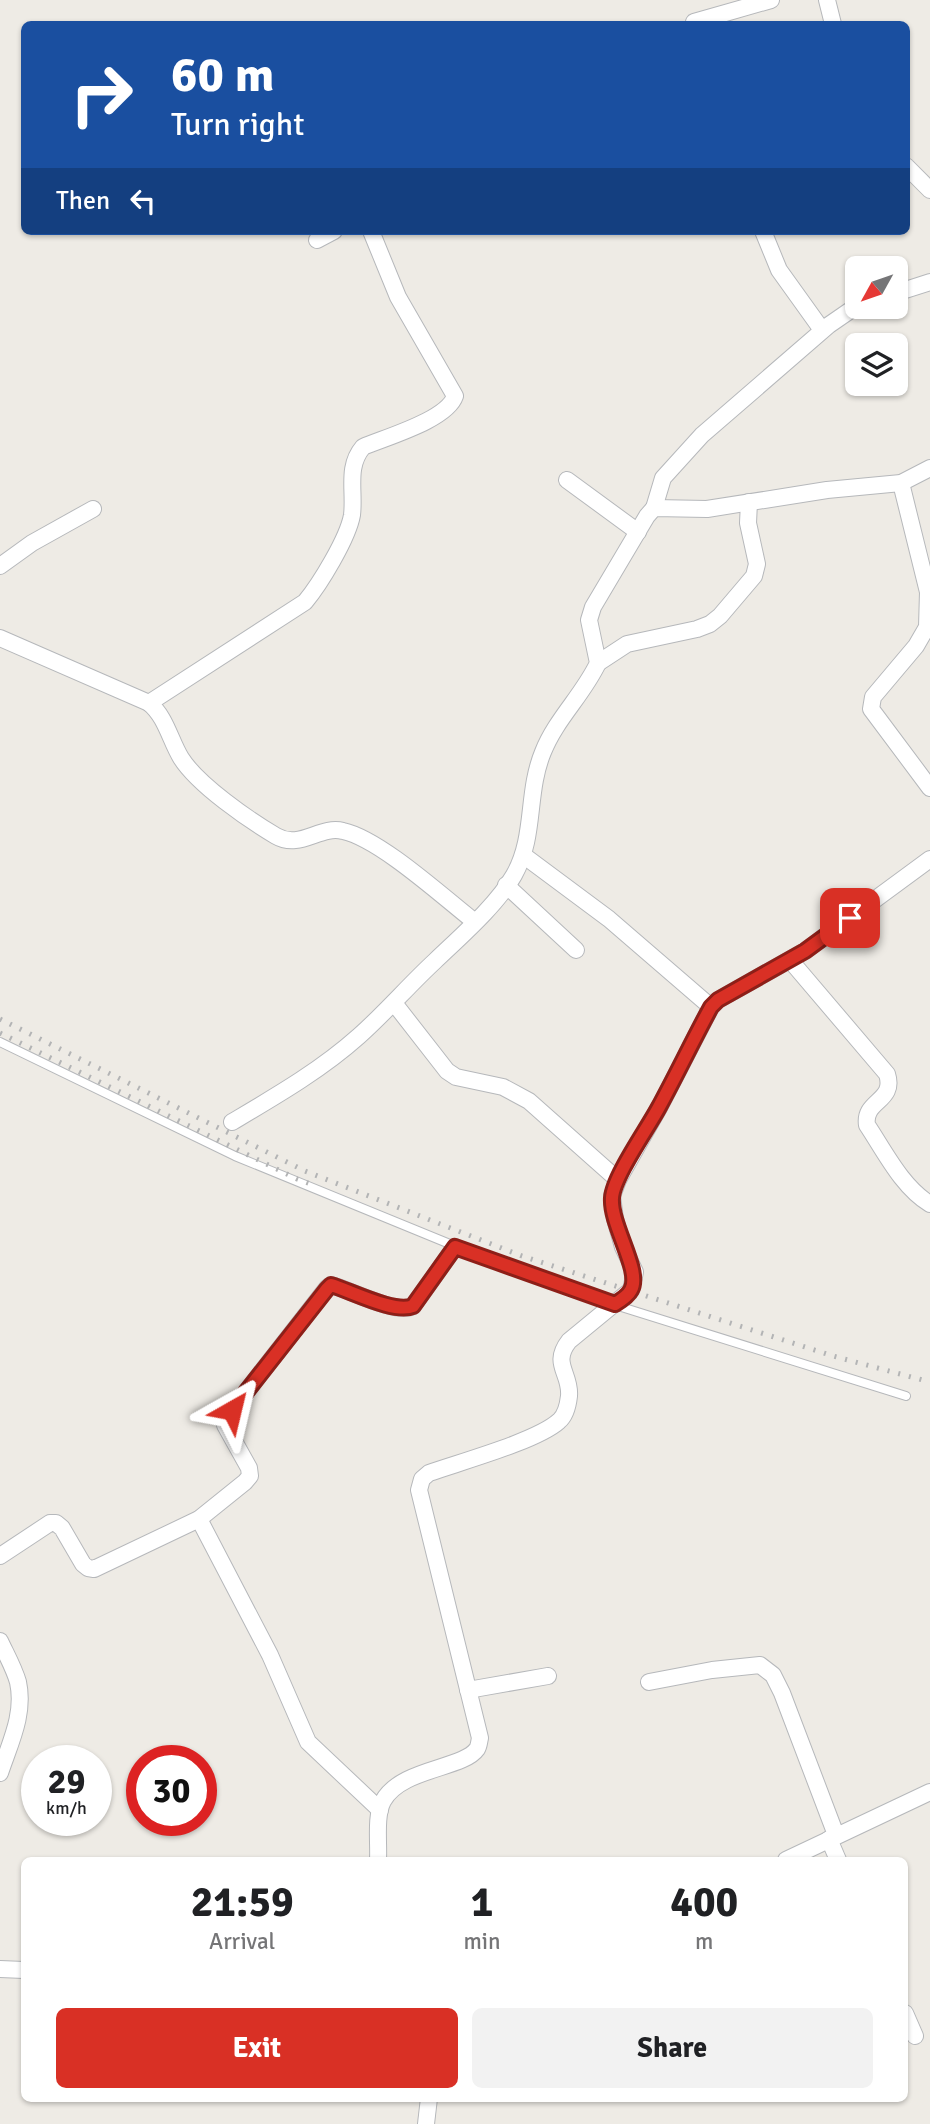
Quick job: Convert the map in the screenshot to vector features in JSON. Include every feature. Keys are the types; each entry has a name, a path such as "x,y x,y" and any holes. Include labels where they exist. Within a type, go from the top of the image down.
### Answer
{"street":[{"path":"698,21 771,0"},
{"path":"827,0 832,21"},
{"path":"910,170 930,190"},
{"path":"317,240 326,235"},
{"path":"149,703 305,602 318,587 348,528 352,515 352,470 355,456 363,447 442,414 452,404 454,396 398,297 373,235"},
{"path":"765,235 779,270 822,330"},
{"path":"908,289 930,282"},
{"path":"598,663 589,620 593,607 654,508 659,489 671,466 702,435 845,312"},
{"path":"654,508 707,509 827,490 901,483 930,468"},
{"path":"568,480 638,532"},
{"path":"901,483 928,592 928,626 916,646 873,697 871,709 930,788"},
{"path":"232,1122 296,1083 358,1038 475,922 506,886 523,855 531,825 532,792 542,753 559,720 580,696 598,663 628,644 697,629 720,616 754,576 757,564 748,523 749,502"},
{"path":"0,566 32,543 93,509"},
{"path":"0,638 149,703 163,721 187,766 223,800 275,836 294,841 334,829 357,835 385,852 475,922"},
{"path":"523,855 609,919 711,1007"},
{"path":"378,1857 380,1810 384,1799 411,1777 466,1757 477,1749 480,1738 419,1490 422,1479 429,1473 541,1434 561,1420 567,1409 570,1393 561,1361 562,1350 569,1340 631,1290 635,1272 623,1247 612,1196 618,1180 711,1007 718,1000 805,951 930,859"},
{"path":"506,886 576,950"},
{"path":"790,960 887,1074 890,1083 888,1092 870,1110 866,1117 867,1125 903,1178 920,1198 930,1204"},
{"path":"394,1003 447,1071 456,1077 503,1087 529,1101 618,1180"},
{"path":"0,1556 50,1523 56,1523 62,1528 83,1563 94,1569 199,1519 250,1476 249,1468 225,1425 225,1419 327,1289 331,1285 394,1307 408,1309 413,1306 455,1247"},
{"path":"199,1519 270,1655 309,1742 380,1810"},
{"path":"0,1641 17,1680 20,1716 0,1773"},
{"path":"649,1682 712,1670 760,1665 767,1668 782,1693 837,1857"},
{"path":"468,1690 548,1676"},
{"path":"792,1857 930,1792"},
{"path":"0,1969 21,1970"},
{"path":"908,2019 915,2036"},
{"path":"426,2124 429,2102"}],"lane":[{"path":"0,1042 235,1156 455,1247 615,1304 906,1395"}],"railway":[{"path":"0,1019 305,1171 522,1256 833,1356 930,1382"},
{"path":"0,1033 316,1186"}],"route":[{"path":"232,1410 331,1285 394,1307 408,1309 413,1306 455,1247 615,1304 624,1298 631,1290 635,1272 623,1247 612,1196 618,1180 711,1007 718,1000 805,951 850,918"}]}
